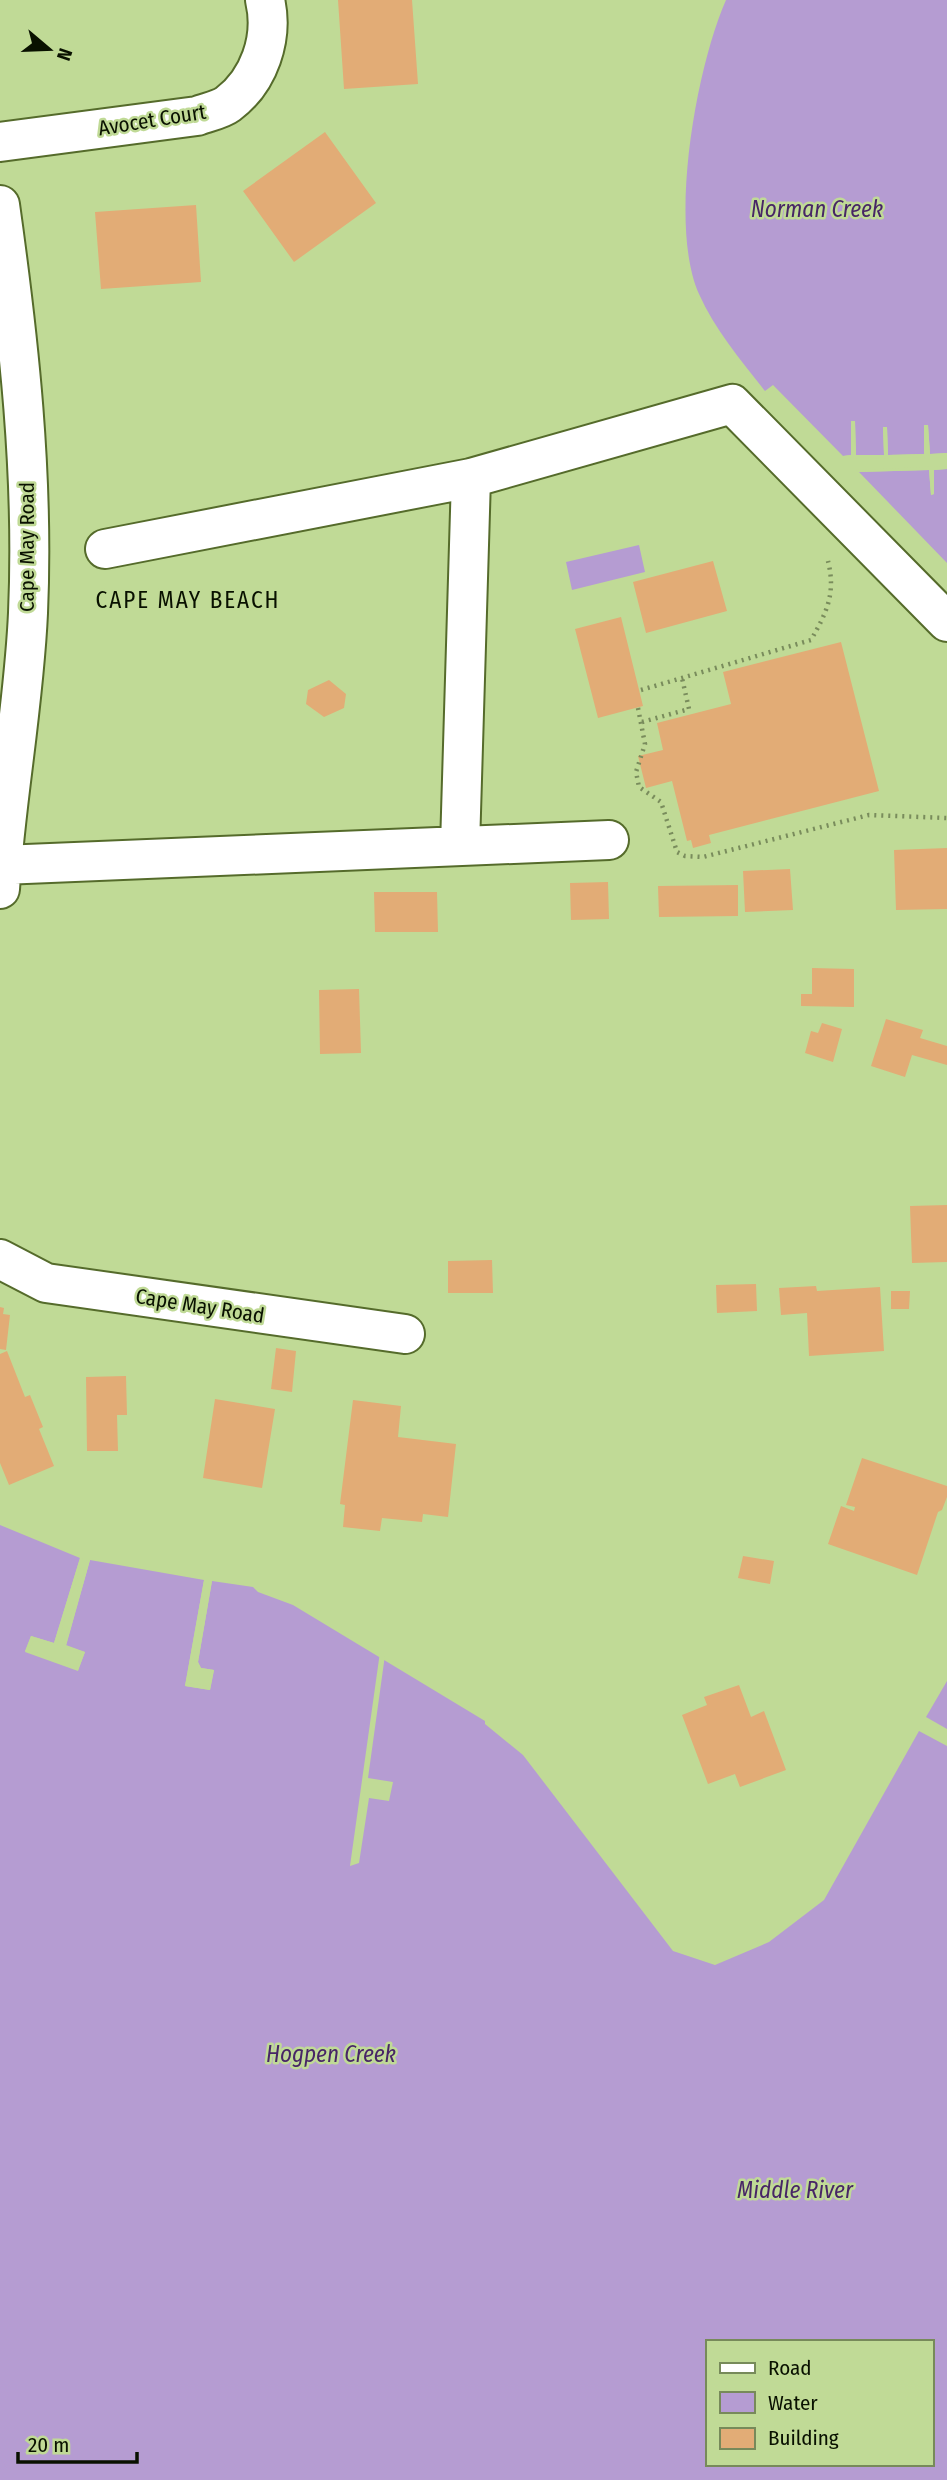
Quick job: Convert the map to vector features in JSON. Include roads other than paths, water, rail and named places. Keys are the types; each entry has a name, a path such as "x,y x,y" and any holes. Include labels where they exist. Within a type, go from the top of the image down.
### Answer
{"street":[{"name":"Avocet Court","path":"0,142 197,116 226,106 253,81 265,49 265,0"},
{"name":"Cape May Road","path":"0,205 10,351 30,528 28,616 1,877"},
{"path":"104,549 471,478 732,404 947,621"},
{"path":"460,846 471,478"},
{"path":"1,877 460,846 609,840"},
{"name":"Cape May Road","path":"0,1259 46,1283 405,1334"}],"water":[{"name":"Norman Creek","path":"726,0 947,0 947,453 930,454 928,425 924,425 924,454 888,455 887,427 883,428 884,455 856,456 855,421 852,421 851,455 843,456 773,385 765,391 705,307 690,264 686,229 686,189 696,105 715,29"},
{"path":"947,469 947,563 859,472 929,470 931,495 934,494 934,470"},
{"path":"639,545 645,572 572,590 566,562"},
{"name":"Hogpen Creek","path":"0,1525 80,1558 54,1643 31,1636 25,1651 78,1670 85,1652 66,1646 90,1560 204,1580 185,1686 210,1690 214,1670 201,1668 198,1662 212,1581 253,1587 258,1592 293,1605 485,1721 485,1724 523,1755 673,1951 715,1965 769,1942 824,1900 919,1731 947,1746 947,2480 0,2480"},
{"path":"947,1681 947,1729 926,1717"}],"district":[{"name":"CAPE MAY BEACH","path":"188,600"}],"water label":[{"name":"Middle River","path":"795,2190"}]}
